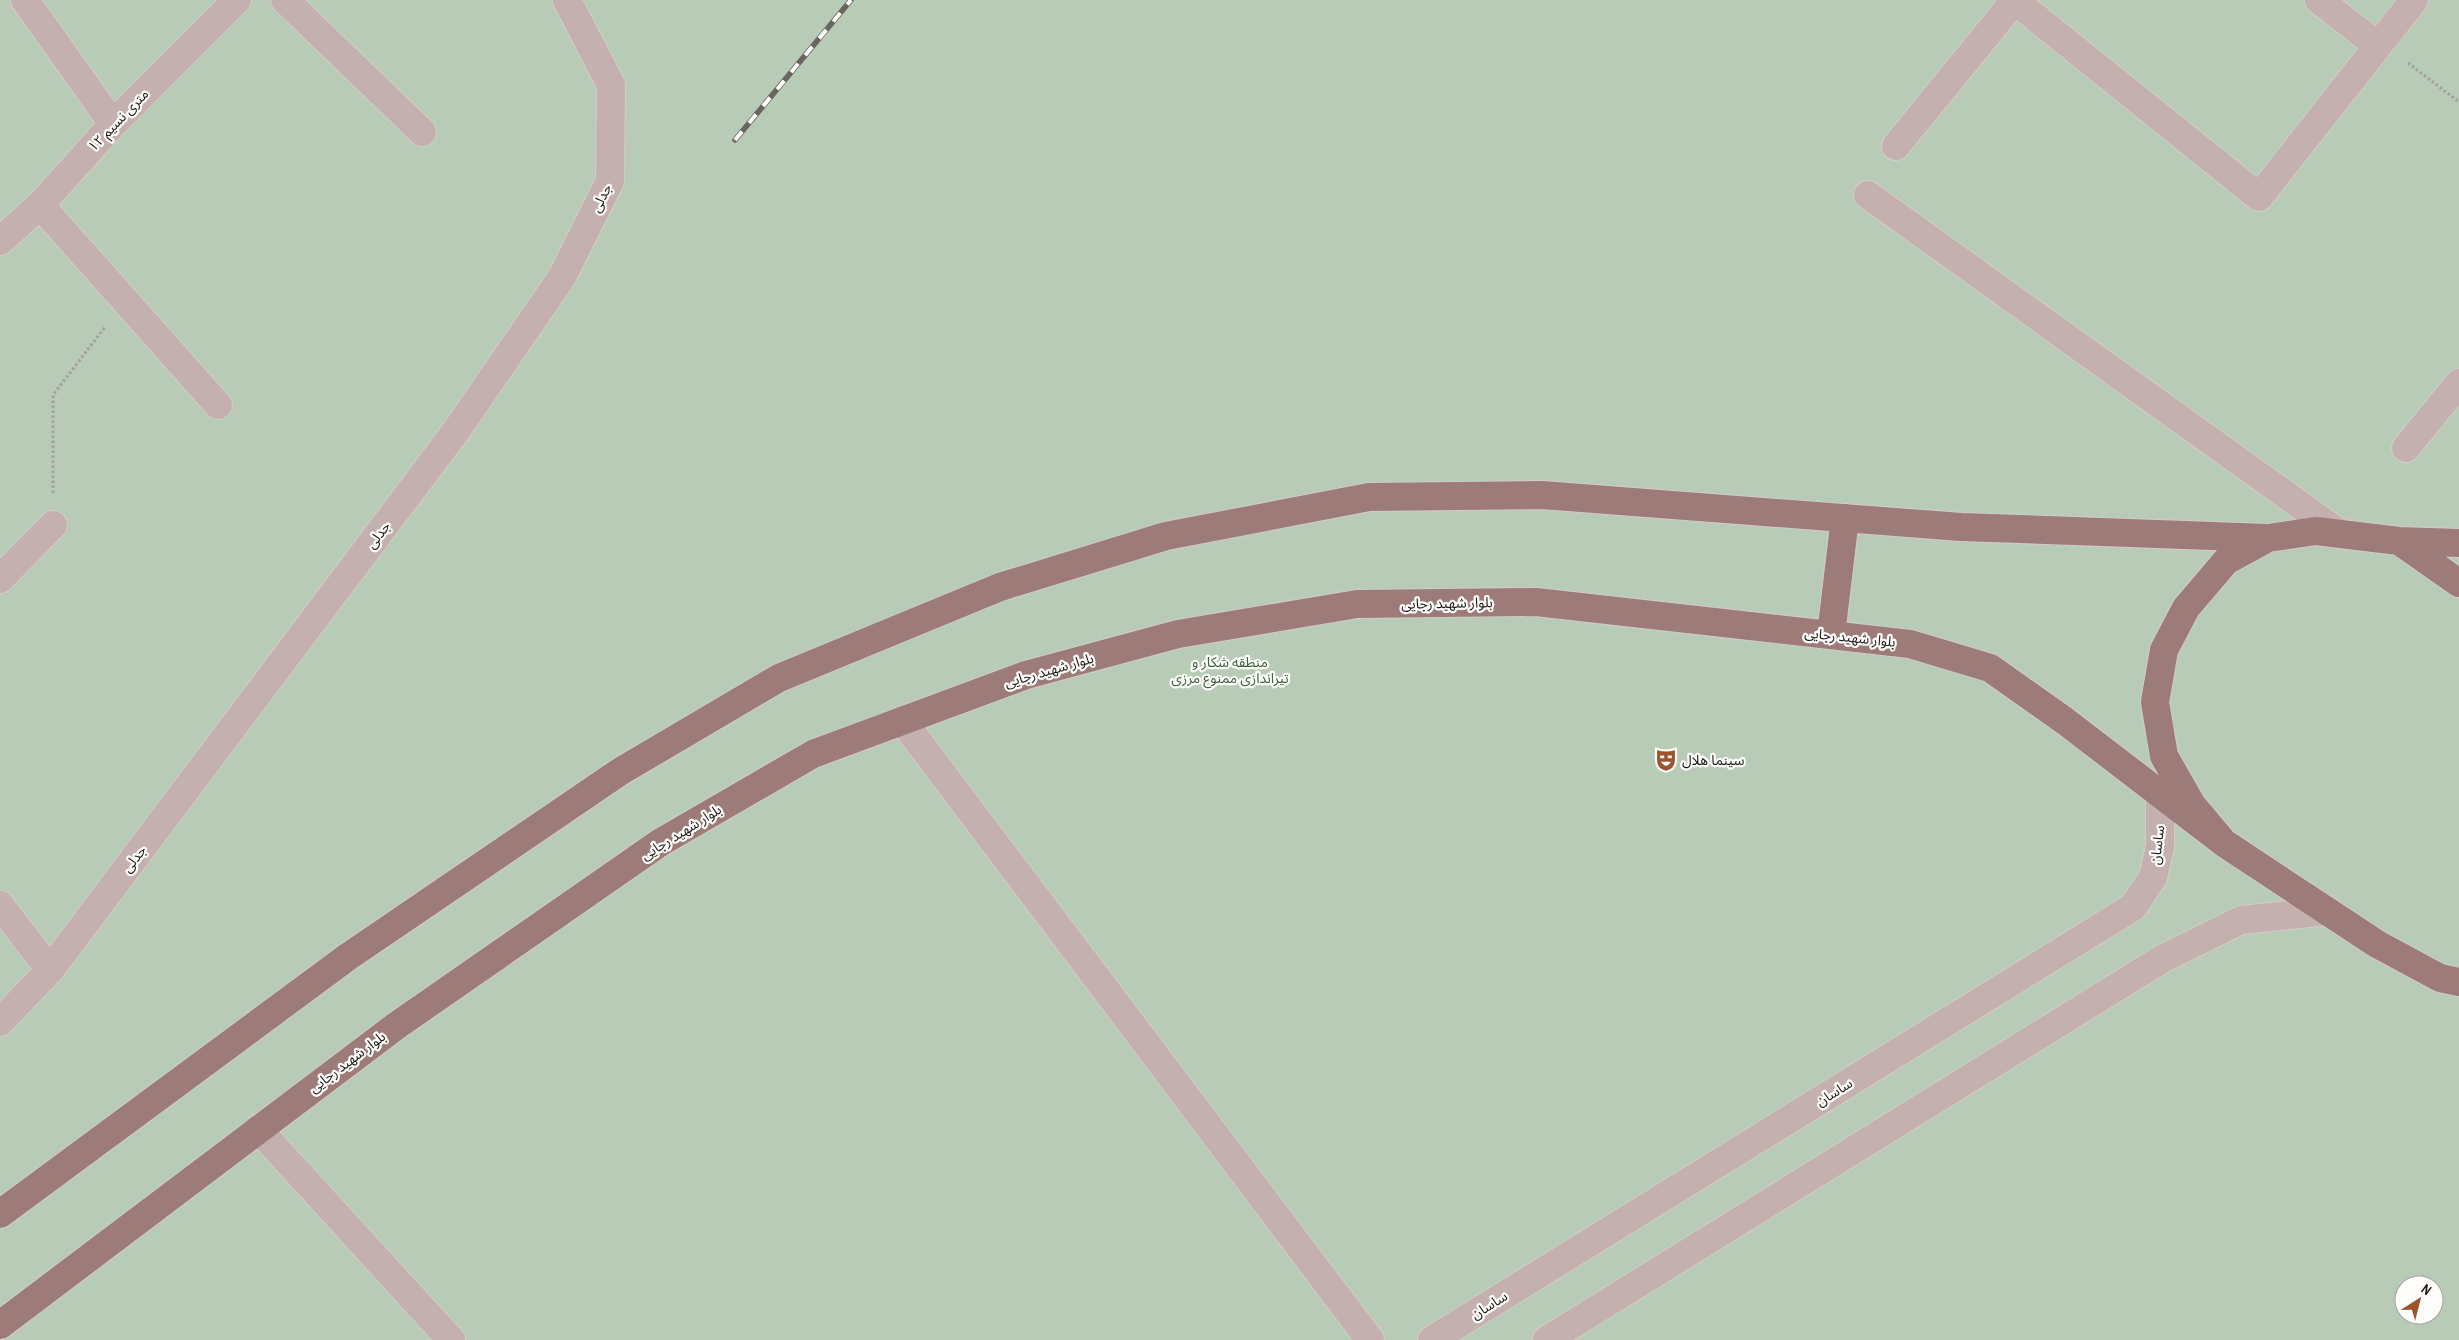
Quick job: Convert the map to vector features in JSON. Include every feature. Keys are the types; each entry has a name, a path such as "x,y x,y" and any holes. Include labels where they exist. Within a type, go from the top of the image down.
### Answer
{"main road":[{"path":"0,1214 349,956 621,771 779,678 1000,587 1166,536 1370,497 1542,495 1961,526 2268,538 2316,530 2399,541 2459,543"},
{"path":"1831,635 1845,518"},
{"path":"2268,538 2226,561 2186,608 2164,650 2155,702 2164,756 2192,805 2224,842 2376,944 2453,984"},
{"path":"2399,541 2459,582"},
{"name":"بلوار شهید رجایی","path":"0,1325 396,1026 661,842 813,754 1026,675 1178,634 1357,604 1536,602 1910,644 1990,668 2065,721 2224,842"}],"street":[{"path":"25,0 113,124"},
{"name":"۱۲ متری نسیم","path":"0,242 40,205 113,124 236,0"},
{"path":"285,0 422,132"},
{"name":"جدلی","path":"0,1022 50,970 456,431 562,277 610,181 611,85 567,0"},
{"path":"1896,146 2014,0 2259,196 2414,0"},
{"path":"2319,0 2378,46"},
{"path":"1868,195 2339,533"},
{"path":"40,205 218,405"},
{"path":"2406,448 2459,382"},
{"path":"0,578 53,525"},
{"path":"902,720 1370,1340"},
{"name":"ساسان","path":"1432,1340 2133,907 2152,877 2160,847 2160,793"},
{"path":"0,905 50,970"},
{"path":"1547,1340 2162,959 2241,920 2328,912"},
{"path":"258,1129 451,1340"}],"path":[{"path":"2378,46 2403,59 2459,102"},
{"path":"53,525 53,394 125,301"}],"green space":[{"name":"منطقه شکار و تیراندازی ممنوع مرزی","path":"0,0 2459,0 2459,1340 0,1340"}],"railway":[{"path":"735,140 851,0"}],"place":[{"name":"سینما هلال","path":"1666,760"}]}
